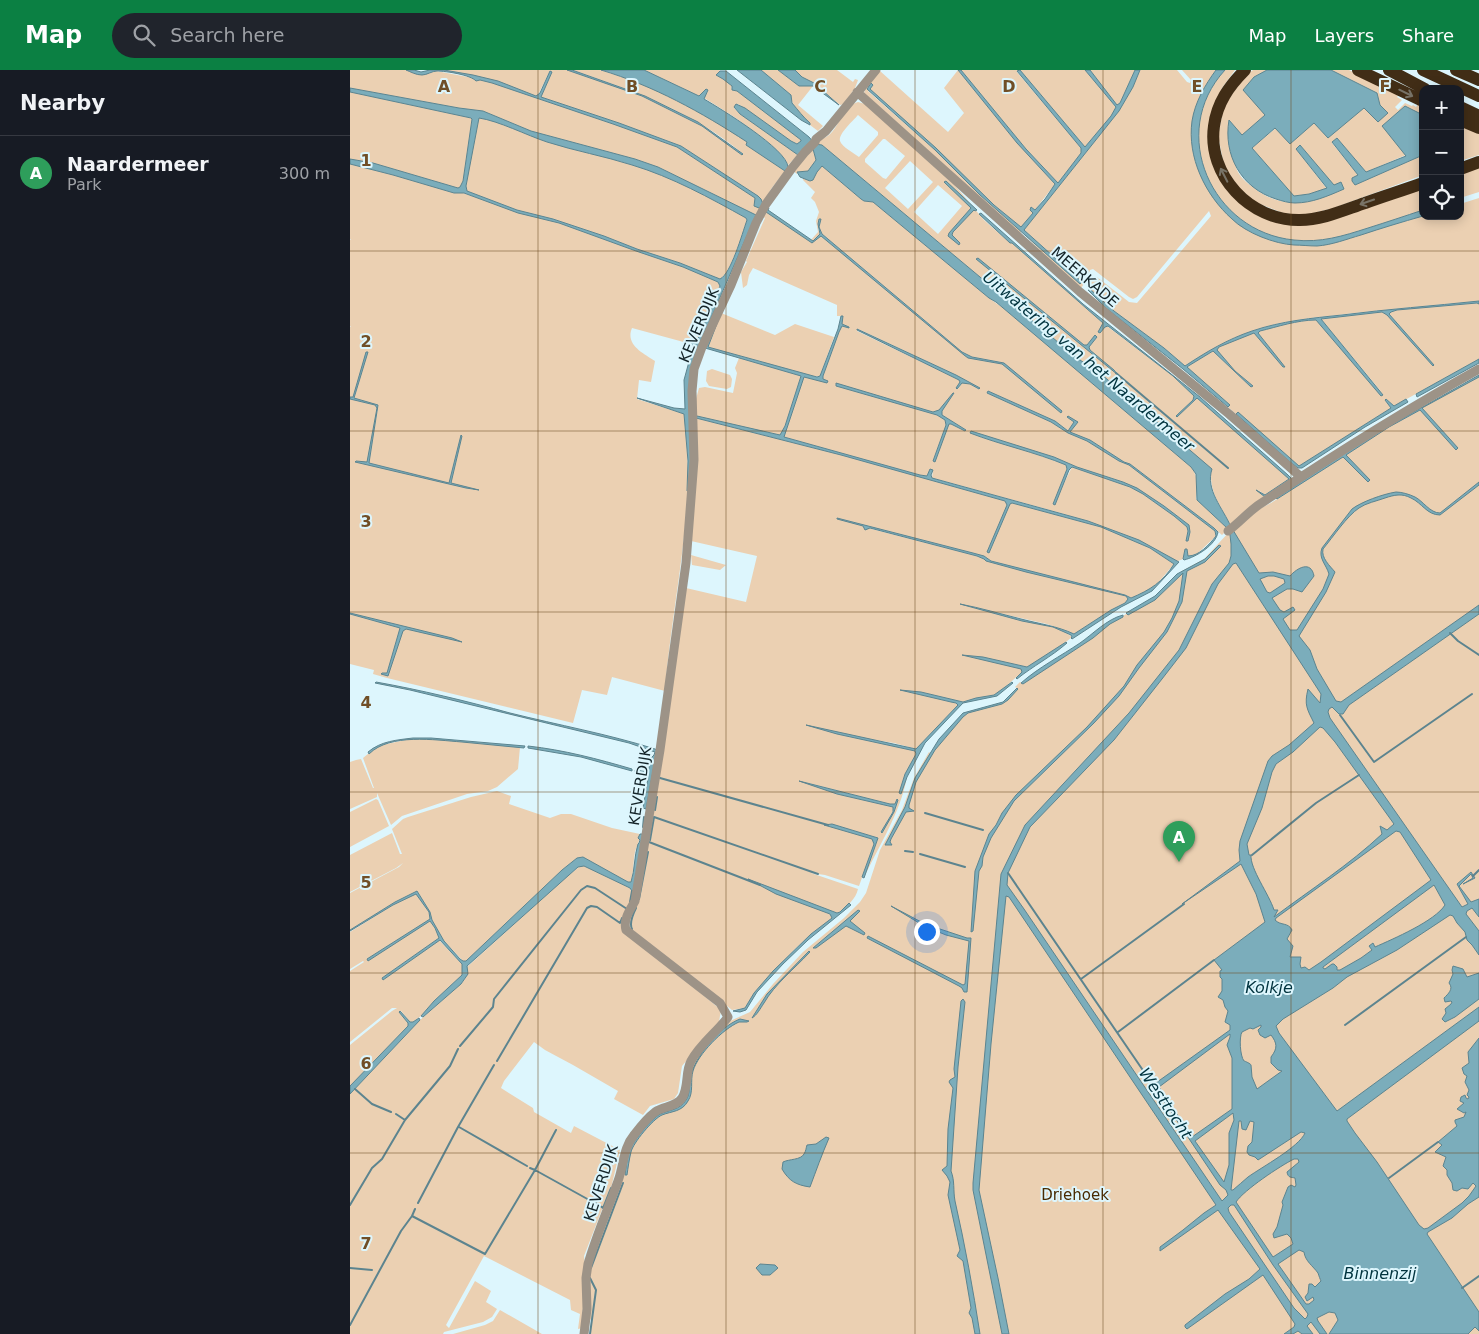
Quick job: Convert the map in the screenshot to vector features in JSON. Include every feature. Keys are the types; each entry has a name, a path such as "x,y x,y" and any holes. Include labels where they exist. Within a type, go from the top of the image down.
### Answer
{"highway":[{"path":"1245,70 1228,88 1219,107 1214,125 1214,142 1217,159 1224,177 1233,191 1253,207 1267,214 1282,218 1299,220 1316,218 1334,214 1419,184"},
{"path":"1358,70 1419,99"},
{"path":"1389,70 1419,86"},
{"path":"1423,70 1479,96"},
{"path":"1456,70 1479,80"},
{"path":"1464,109 1479,116"},
{"path":"1464,122 1479,128"},
{"path":"1464,168 1479,162"}],"street":[{"path":"857,92 876,70"},
{"name":"KEVERDIJK","path":"584,1334 587,1309 586,1271 618,1180 628,1145 642,1125 653,1114 682,1098 687,1071 691,1061 705,1042 728,1017 720,1003 626,930 625,925 635,901 660,750 686,563 694,460 692,391 694,369 702,346 731,286 756,223 772,193 813,145 816,138 826,131 857,92"},
{"name":"MEERKADE","path":"857,92 1080,292 1229,414 1300,477"},
{"path":"1230,530 1260,504 1281,492 1300,477 1397,416 1479,369"}],"green space":[{"path":"350,70 406,70 423,75 436,71 492,83 677,147 755,198 754,206 758,196 681,146 541,97 552,72 550,71 536,96 455,72 444,70 567,70 642,96 702,126 743,154 705,126 662,104 640,95 617,86 572,70 601,70 648,86 712,119 747,142 746,145 785,171 771,189 758,216 658,167 531,131 483,111 350,88"},
{"path":"644,70 720,70 717,75 732,86 731,88 801,141 798,144 791,141 738,104 734,108 798,155 788,165 783,157 763,138 704,98 708,91 706,89 699,96"},
{"path":"761,70 778,70 799,86 813,86 798,105 823,126 818,131 810,125 795,107 791,95"},
{"path":"795,70 837,70 853,82 855,79 858,80 844,104 840,105"},
{"path":"958,70 1055,184 1035,210 1031,207 1033,213 1021,227 994,205 870,89 873,85 868,91 935,150 980,195 1082,281 1024,230 1119,111 1133,87 1140,70 1177,70 1190,83 1191,80 1182,70 1216,70 1202,91 1192,121 1193,153 1197,167 1233,220 1251,232 1272,241 1318,246 1419,217 1419,220 1464,220 1464,203 1479,198 1479,301 1346,314 1275,324 1234,338 1185,366 1087,288 1094,277 1097,277 1129,302 1137,303 1211,216 1209,211 1137,297 1133,299 1129,297 1093,269 1090,270 1087,280 1081,288 1077,288 1022,232 1017,234 864,94 865,87 880,71 948,132 964,113 944,88"},
{"path":"961,70 1019,70 1017,72 1081,148 1081,153 1058,183 1026,149"},
{"path":"1020,70 1085,70 1116,107 1111,116 1085,147"},
{"path":"1090,70 1135,70 1120,103 1117,105"},
{"path":"1225,70 1235,70 1222,88 1214,106 1222,180 1281,221 1419,187 1419,211 1350,234 1313,241 1294,240 1265,233 1240,219 1221,199 1207,176 1200,149 1200,122 1208,95"},
{"path":"1253,70 1267,70 1254,77 1265,115 1242,136 1229,120 1235,165 1246,182 1264,195 1286,202 1297,202 1320,198 1343,189 1334,186 1300,145 1296,149 1327,189 1294,196 1252,148 1276,128 1290,144 1314,123 1328,138 1364,107 1378,122 1380,105 1377,93 1331,70 1349,70 1399,94 1397,97 1402,100 1395,107 1398,110 1405,103 1416,107 1419,104 1419,113 1405,106 1406,155 1366,172 1337,138 1332,143 1358,175 1355,185 1419,157 1419,176 1331,209 1312,214 1297,215 1283,213 1255,202 1238,187 1224,165 1218,136 1224,105 1245,76"},
{"path":"350,92 471,118 461,187 458,188 373,163 350,159"},
{"path":"858,102 865,104 947,176 984,220 1103,323 1098,332 1100,333 1107,326 1173,376 1194,396 1193,400 1177,416 1197,398 1289,479 1265,495 1257,489 1265,496 1231,527 1215,495 1211,473 1101,374 1077,358 822,145 815,144 833,131 845,112","holes":["858,115 878,132 878,135 859,157 841,143 840,138 843,131","883,139 905,156 886,179 865,162 865,159","910,161 933,182 908,209 885,188","938,185 962,206 938,234 914,212","977,259 1084,345 1087,345 1095,336 1097,337 1089,347 1116,373"]},
{"path":"479,118 504,125 547,142 647,170 691,188 746,218 747,221 736,253 728,269 720,279 604,236 553,219 517,210 467,191 466,184"},
{"path":"1464,126 1479,133 1479,155 1464,160"},
{"path":"813,149 816,160 808,171 798,172 797,174 792,170"},
{"path":"350,164 454,193 463,193 525,214 559,223 683,267 718,282 720,286 698,337 691,344 632,328 630,334 636,348 655,361 651,382 639,380 637,399 684,414 688,469 687,502 665,691 612,677 607,695 582,690 573,723 387,678 373,674 374,670 350,664 350,614 400,628 387,673 382,674 388,675 403,630 406,629 458,640 350,613 350,399 375,405 377,408 367,463 356,462 474,489 451,483 461,435 449,483 369,463 378,405 354,399 367,352 353,397 350,397"},
{"path":"822,166 861,199 873,202 1003,308 1191,467 1196,478 1196,499 1228,529 1222,535 1130,464 1090,440 1069,432 1077,423 1067,417 1074,422 1068,431 1055,421 988,391 987,393 1051,422 1068,433 1087,441 1129,465 1215,531 1216,536 1197,554 1188,556 1185,549 1183,559 1174,561 1138,541 1098,525 1058,512 932,478 933,470 930,469 927,476 920,475 784,437 804,376 823,378 840,329 842,326 849,328 842,324 842,316 837,316 837,305 753,268 747,285 743,288 741,272 765,218 762,216 765,209 812,242 821,236 969,358 1002,364 1062,412 1000,362 972,357 962,352 822,234 819,227 821,219 818,229 820,234 813,241 811,240 818,232 816,221 819,212 811,198 815,192 803,178 810,181","holes":["858,329 956,375 980,388 962,383 958,389 959,380 857,331","836,384 933,412 939,411 953,393 942,411 942,415 966,430 949,424 933,461 946,425 945,420 937,415 836,386","970,432 1054,457 1077,467 1123,482 1164,506 1186,523 1190,528 1186,540 1187,527 1143,494 1130,487 1072,467 1053,505 1067,469 1066,465"]},
{"path":"1479,166 1479,192 1464,197 1464,172"},
{"path":"1478,303 1479,359 1394,406 1386,399 1391,408 1299,466 1228,407 1230,405 1187,368 1213,351 1251,387 1218,352 1218,347 1254,333 1284,366 1258,333 1287,324 1316,320 1383,394 1321,319 1382,312 1434,365 1389,314 1397,310"},
{"path":"721,313 775,335 795,324 834,337 820,376 813,376 707,347"},
{"path":"739,358 801,376 785,426 780,435 696,416 694,406 699,388 705,387 733,393 737,373 735,368"},
{"path":"712,369 730,375 732,379 731,387 727,389 709,386 706,381 707,371"},
{"name":"Driehoek","path":"1479,376 1479,1334 590,1334 593,1317 589,1321 590,1299 588,1281 590,1264 623,1175 626,1158 633,1140 654,1116 682,1102 687,1093 692,1064 714,1035 730,1021 750,1012 803,952 860,902 866,893 880,850 902,810 914,778 929,752 930,755 963,714 1005,702 1020,682 1022,683 1104,627 1152,599 1182,571 1204,559 1230,531 1255,511 1271,503 1388,427"},
{"path":"696,418 841,455 1005,501 1007,505 989,553 1010,503 1012,503 1101,527 1150,548 1174,564 1158,583 1149,590 1131,598 1125,595 991,561 984,556 973,553 837,518 868,528 977,556 986,561 1126,596 1128,599 1125,603 1074,634 1047,624 967,606 1054,627 1072,637 1027,667 1015,664 1016,667 1022,669 1022,672 994,695 963,702 921,692 906,691 957,703 958,705 916,749 894,743 837,734 915,751 916,754 905,774 899,793 901,794 907,777 904,791 864,878 878,838 832,824 825,825 872,839 874,844 859,886 825,875 811,873 858,889 853,899 840,912 837,913 754,882 830,914 833,918 811,934 794,950 754,993 745,1008 732,1010 630,928 630,921 638,899 686,588 746,602 757,556 691,541","holes":["808,783 895,804 898,800 894,812 881,832 893,811 893,807 837,794"]},
{"path":"691,555 726,565 720,570 692,565"},
{"path":"410,739 434,739 520,747 518,769 497,787 488,791 467,794 402,816 391,825 377,793 377,797 350,809 350,762 361,759 374,788 363,758 382,745"},
{"path":"497,791 511,796 509,804 550,818 561,814 571,814 612,828 640,834 635,852 631,882 583,857 577,858 466,961 463,961 444,941 417,891 395,902 350,930 350,893 399,867 403,863 350,892 350,855 392,833 400,854 402,854 392,829 403,819 471,797"},
{"path":"376,799 389,826 350,847 350,812"},
{"path":"580,866 584,866 630,888 630,901 621,926 721,1010 719,1022 682,1066 678,1093 674,1099 650,1106 643,1115 614,1099 618,1091 534,1042 504,1081 501,1088 533,1108 534,1112 571,1133 574,1126 620,1150 612,1184 584,1256 582,1328 578,1329 580,1314 571,1310 570,1300 484,1256 446,1325 449,1328 475,1281 491,1291 486,1302 497,1309 492,1317 483,1322 444,1332 443,1334 350,1334 350,1094 420,1020 461,984 467,976 467,967"},
{"path":"416,893 429,912 430,919 367,959 430,921 439,938 382,978 383,980 439,940 462,964 462,975 413,1022 410,1022 401,1011 399,1012 408,1023 408,1026 350,1086 350,1045 397,1008 392,1008 350,1042 350,971 364,962 350,969 350,932"},
{"path":"500,1310 542,1334 453,1334 493,1321"}],"water":[{"path":"406,70 421,72 444,70 473,75 498,81 536,96 540,93 550,71 552,72 541,97 681,146 758,196 763,204 759,208 754,206 755,198 677,147 492,83 476,81 469,77 452,73 437,71 422,75"},
{"path":"567,70 572,70 645,96 698,122 743,154 702,126 642,96"},
{"path":"601,70 644,70 699,96 706,89 708,90 704,99 738,120 765,140 785,159 788,167 785,171 746,145 747,142 677,101 621,76"},
{"path":"737,70 761,70 791,95 792,103 810,125 801,120"},
{"path":"778,70 795,70 802,77 814,83 839,105 813,86 799,86"},
{"path":"958,70 961,70 1026,149 1058,183 1081,153 1081,148 1017,71 1020,70 1085,147 1111,116 1116,107 1085,70 1090,70 1117,105 1120,103 1135,70 1140,70 1133,87 1119,111 1024,230 1082,282 1080,284 980,195 935,150 867,89 871,83 873,85 870,89 936,148 994,205 1021,227 1033,213 1030,210 1031,207 1035,210 1055,184 1017,143"},
{"path":"1216,70 1225,70 1208,95 1200,122 1200,149 1207,176 1221,199 1240,219 1265,233 1304,241 1323,240 1341,236 1419,211 1419,217 1339,242 1317,246 1278,242 1261,237 1245,229 1222,209 1214,199 1206,187 1195,162 1191,135 1192,121 1195,107 1204,88"},
{"path":"1267,70 1331,70 1377,93 1380,105 1388,113 1378,122 1364,108 1328,138 1314,123 1290,144 1275,128 1252,148 1294,196 1309,194 1327,188 1296,149 1300,145 1334,185 1341,182 1344,189 1314,200 1301,203 1288,202 1264,194 1253,187 1237,169 1229,146 1229,120 1242,135 1265,115 1243,90 1254,77"},
{"path":"720,71 726,71 809,137 815,144 822,145 1077,358 1101,374 1212,469 1210,477 1213,492 1231,527 1227,528 1197,500 1196,474 1191,467 996,302 873,202 861,199 822,166 813,180 810,181 800,177 797,172 808,171 816,160 813,149 798,155 740,114 734,107 736,104 745,108 791,141 797,144 801,141 737,91 732,90 732,86 716,75"},
{"path":"350,88 483,111 531,131 658,167 756,215 698,348 689,491 687,491 688,461 684,414 637,398 685,409 684,380 693,347 691,344 699,337 720,286 718,282 683,267 559,223 518,213 464,193 454,193 350,164 350,159 373,163 458,188 463,181 472,119 350,92","holes":["479,118 547,142 647,170 691,188 746,218 739,244 728,270 720,279 604,236 553,219 517,210 467,191 466,186"]},
{"path":"1405,106 1419,113 1419,157 1355,185 1352,178 1358,175 1332,142 1337,138 1366,172 1406,156 1382,126"},
{"path":"946,181 977,210 974,210 953,232 952,235 960,243 959,245 948,236 971,208 944,182"},
{"path":"767,207 769,208 768,210 813,241 820,234 818,224 819,219 821,219 819,227 822,234 962,352 972,357 1004,363 1062,411 1061,413 1002,364 968,358 821,236 812,243 766,212"},
{"path":"981,213 1083,304 1200,397 1288,475 1291,478 1288,482 1265,497 1256,490 1265,495 1289,479 1197,398 1177,417 1193,400 1194,396 1173,376 1108,326 1100,333 1098,332 1103,323 1010,243 979,214"},
{"path":"978,258 1084,345 1087,345 1095,335 1097,337 1089,347 1090,350 1118,375 976,259"},
{"path":"1090,289 1114,311 1185,366 1234,338 1286,322 1393,309 1479,301 1479,304 1397,310 1389,314 1433,366 1387,315 1382,312 1321,319 1383,395 1381,396 1316,320 1287,324 1258,333 1285,367 1254,333 1219,347 1217,350 1235,371 1253,386 1251,387 1213,351 1187,367 1230,405 1228,407 1107,309 1088,290"},
{"path":"721,313 708,347 817,377 820,376 841,316 843,316 842,324 849,327 842,326 839,332 823,376 823,379 828,381 827,383 804,377 784,437 920,475 927,476 930,469 933,470 932,478 1088,521 1139,540 1179,562 1152,591 1121,607 1072,639 1071,635 1053,627 1022,621 960,604 1055,627 1074,634 1125,603 1128,599 1126,596 986,561 977,556 870,528 865,530 863,526 837,518 973,553 984,556 991,561 1125,595 1131,598 1156,585 1174,564 1150,548 1101,527 1012,503 989,553 987,552 1007,505 1005,501 841,455 696,418 697,416 780,435 785,426 801,376 705,348"},
{"path":"857,329 980,388 962,383 957,389 959,380"},
{"path":"366,352 368,352 354,398 378,405 369,463 449,483 461,435 451,483 479,490 355,462 367,462 377,408 375,405 350,399 350,397 353,397"},
{"path":"1479,359 1479,363 1417,397 1416,394"},
{"path":"1479,375 1479,377 1422,408 1458,448 1456,450 1420,410 1389,427 1346,455 1370,480 1368,482 1343,457 1276,498 1373,435"},
{"path":"836,383 933,412 939,410 954,393 942,411 942,415 966,430 949,424 935,462 933,461 946,425 945,420 937,415 836,386"},
{"path":"988,391 1055,421 1068,431 1074,422 1068,416 1078,422 1070,432 1090,440 1130,464 1214,528 1218,532 1214,541 1200,553 1184,560 1185,549 1187,549 1188,556 1200,552 1216,536 1215,531 1129,465 1051,422 987,393"},
{"path":"1386,399 1394,406 1406,399 1408,402 1365,427 1302,468 1298,468 1290,462 1236,414 1238,412 1299,466 1391,408"},
{"path":"971,431 1054,457 1137,488 1189,525 1188,541 1186,541 1187,527 1143,494 1130,487 1072,467 1069,470 1055,505 1053,504 1067,469 1066,465 970,433"},
{"path":"1479,482 1479,485 1440,515 1428,511 1408,496 1401,495 1368,503 1354,512 1323,549 1325,559 1335,572 1326,592 1299,636 1310,650 1317,669 1336,701 1341,702 1479,605 1479,614 1349,705 1343,714 1339,714 1332,707 1328,712 1330,718 1462,907 1468,904 1457,884 1471,872 1475,878 1463,884 1473,878 1471,874 1459,886 1471,902 1479,899 1479,917 1472,908 1466,914 1479,931 1479,955 1467,940 1465,932 1453,916 1450,915 1397,950 1347,977 1333,988 1283,1019 1276,1026 1279,1033 1337,1111 1479,1007 1479,1021 1347,1119 1347,1121 1419,1225 1424,1229 1428,1228 1462,1203 1476,1186 1473,1183 1468,1189 1453,1190 1447,1170 1443,1166 1446,1157 1435,1152 1442,1145 1438,1142 1457,1126 1455,1120 1464,1117 1466,1112 1464,1113 1457,1109 1464,1103 1460,1101 1461,1097 1465,1095 1468,1099 1469,1097 1467,1095 1469,1090 1465,1082 1467,1076 1462,1068 1469,1063 1468,1052 1479,1038 1479,1197 1427,1234 1479,1312 1479,1331 1475,1327 1468,1334 1329,1334 1338,1320 1335,1313 1329,1312 1317,1318 1327,1334 1320,1334 1311,1322 1307,1326 1313,1334 1302,1334 1298,1331 1293,1334 1284,1334 1294,1327 1295,1324 1263,1275 1187,1329 1185,1325 1260,1269 1218,1210 1160,1251 1160,1247 1216,1205 1009,897 1006,896 979,1190 1009,1334 1002,1334 973,1183 1001,874 1025,825 1129,713 1179,650 1212,584 1229,563 1231,556 1230,535 1233,530 1259,573 1273,572 1290,576 1296,570 1304,567 1310,568 1312,571 1314,576 1302,592 1287,589 1272,598 1280,610 1284,612 1293,607 1295,610 1283,619 1290,630 1297,630 1323,589 1329,574 1322,558 1322,548 1352,509 1372,499 1396,492 1415,497 1433,511 1440,513","holes":["1236,563 1321,694 1320,703 1308,689 1307,707 1314,723 1268,761 1240,841 1240,861 1182,904 1241,864 1256,894 1265,922 1214,960 1222,970 1220,971 1222,991 1218,997 1223,1000 1228,1011 1225,1022 1230,1025 1230,1030 1153,1085 1220,1185 1226,1190 1228,1195 1222,1201 1007,885 1008,873 1030,827 1114,740 1186,648 1218,584 1233,564","1268,576 1284,579 1285,583 1270,593 1267,592 1260,579","1320,727 1323,728 1394,824 1387,830 1380,826 1382,834 1343,867 1274,917 1278,910 1274,910 1253,867 1247,844 1262,808 1276,764 1293,752","1396,831 1400,832 1431,880 1309,970 1305,967 1301,968 1301,957 1290,957 1293,946 1287,939 1292,930 1288,926 1277,922 1276,918","1434,885 1445,905 1432,917 1413,929 1375,947 1373,943 1369,946 1372,950 1340,970 1337,970 1334,964 1325,969 1323,967","1261,1025 1258,1030 1260,1035 1265,1038 1271,1035 1275,1041 1276,1048 1271,1057 1271,1063 1278,1070 1282,1071 1257,1089 1252,1077 1251,1065 1244,1061 1242,1055 1240,1042 1242,1032","1230,1034 1227,1045 1232,1058 1232,1109 1192,1137 1159,1087","1233,1113 1234,1120 1229,1133 1229,1165 1224,1182 1195,1141","1239,1121 1241,1121 1242,1129 1246,1130 1250,1121 1254,1122 1252,1142 1248,1146 1247,1152 1258,1160 1301,1132 1305,1133 1296,1144 1231,1190","1294,1159 1298,1159 1299,1162 1287,1172 1289,1176 1295,1178 1296,1185 1295,1187 1291,1185 1288,1187 1282,1202 1283,1205 1277,1227 1273,1234 1274,1238 1287,1234 1293,1244 1273,1257 1236,1202 1246,1191","1231,1205 1234,1205 1308,1314 1307,1317 1305,1319 1294,1308 1229,1212 1228,1208","1299,1250 1304,1252 1321,1281 1315,1287 1309,1284 1308,1293 1305,1297 1307,1301 1313,1297 1314,1300 1306,1304 1278,1264"]},
{"path":"1219,545 1221,546 1205,562 1187,571 1182,602 1167,632 1119,696 1014,801 991,838 983,857 982,866 979,871 973,931 971,932 975,871 989,834 1016,795 1087,727 1124,686 1137,665 1164,632 1172,618 1179,601 1183,573 1155,600 1128,615 1126,613 1155,596 1177,574 1205,559"},
{"path":"350,613 462,642 406,629 403,631 388,676 381,674 387,673 400,628"},
{"path":"1123,615 1123,617 1110,624 1093,638 1023,684 1021,683 1106,623"},
{"path":"1066,642 1061,648 1017,679 1022,672 1021,669 962,655 983,657 1027,667"},
{"path":"376,682 443,696 655,749 657,750 646,809 643,808 648,778 635,772 635,770 648,772 651,758 655,752 629,743"},
{"path":"1012,682 997,696 963,703 925,743 907,777 901,794 899,793 905,774 916,754 915,751 837,734 806,725 916,749 958,705 900,690 921,692 963,702 994,695"},
{"path":"1017,688 1008,700 1002,704 968,713 935,750 916,782 909,805 909,808 914,811 906,812 891,839 892,845 885,845 905,807 915,778 939,739 963,713 1003,702"},
{"path":"413,738 525,746 524,748 413,739 389,743 378,747 369,754 368,752 384,743 395,740"},
{"path":"528,746 581,755 632,769 632,771 581,757 528,748"},
{"path":"799,781 890,804 895,804 898,800 894,812 882,833 893,812 893,807 837,794"},
{"path":"832,824 878,838 864,878 862,877 874,844 872,839 824,825"},
{"path":"640,834 643,834 634,889 632,891 630,888 584,866 578,867 467,966 468,974 461,984 423,1017 421,1016 434,1001 462,975 462,964 440,940 383,980 382,978 439,938 430,921 368,961 367,959 430,919 429,912 416,894 393,905 350,931 395,902 417,891 430,912 432,920 444,941 460,959 466,961 577,858 583,857 631,882"},
{"path":"748,879 837,913 849,903 851,905 808,940 783,964 757,992 746,1010 740,1012 733,1011 745,1008 754,993 773,971 811,934 832,918 830,914 776,894"},
{"path":"891,906 925,924 971,938 967,992 867,938 868,936 963,985 965,984 969,941 946,935 924,926"},
{"path":"858,910 860,911 850,921 865,933 864,935 846,926 816,948 813,948"},
{"path":"809,951 768,996 752,1018 767,994"},
{"path":"1453,966 1463,969 1467,977 1479,973 1479,999 1445,1022 1442,1019 1446,1013 1445,1009 1452,1002 1445,1002 1444,998 1451,989 1449,983 1453,974"},
{"path":"963,999 965,1002 958,1067 951,1171 980,1334 975,1334 972,1318 969,1313 971,1308 963,1261 957,1256 960,1250 948,1195 950,1182 942,1170 947,1166 948,1129 953,1088 949,1082 955,1077 954,1069 961,1001"},
{"path":"400,1011 410,1022 419,1018 420,1020 350,1094 350,1086 408,1026"},
{"path":"740,1019 749,1021 739,1022 726,1030 700,1057 693,1071 691,1094 686,1105 658,1117 639,1137 631,1152 627,1175 625,1175 630,1149 639,1135 660,1114 678,1108 684,1103 688,1097 689,1081 693,1069 702,1052 724,1028"},
{"path":"826,1137 829,1138 810,1187 797,1184 787,1177 782,1169 783,1162 802,1156 807,1145 816,1144"},
{"path":"760,1264 775,1265 778,1268 770,1275 762,1275 756,1268"}],"waterway":[{"name":"Uitwatering van het Naardermeer","path":"1116,373 1228,468"},
{"path":"1450,633 1458,641 1479,655"},
{"path":"1340,715 1374,762 1472,694"},
{"path":"1252,855 1316,803 1359,775"},
{"path":"660,778 828,825"},
{"path":"655,810 657,797"},
{"path":"925,813 983,830"},
{"path":"643,827 644,817"},
{"path":"650,840 654,817 818,874"},
{"path":"649,842 760,885"},
{"path":"905,851 913,852"},
{"path":"639,899 648,852"},
{"path":"920,854 965,867"},
{"path":"1473,876 1479,870"},
{"name":"Westtocht","path":"1008,873 1153,1085"},
{"path":"460,1046 493,1007 494,999 581,890 587,886 595,888 627,909"},
{"path":"630,902 632,891"},
{"path":"1081,979 1184,904"},
{"path":"497,1061 587,908 591,906 597,907 620,923 622,918"},
{"path":"632,929 631,921 636,908"},
{"path":"1345,1025 1466,937"},
{"path":"1118,1032 1214,960"},
{"path":"350,1205 372,1168 382,1159 405,1120 450,1066 458,1049"},
{"path":"418,1203 458,1127 494,1065"},
{"path":"355,1089 372,1104 391,1112"},
{"path":"396,1114 405,1120"},
{"path":"459,1127 527,1166"},
{"path":"556,1130 535,1170 591,1201"},
{"path":"1389,1178 1438,1142"},
{"path":"350,1325 401,1231 412,1216 485,1254 535,1170 530,1168"},
{"path":"591,1268 623,1183"},
{"path":"596,1203 603,1208 611,1188"},
{"path":"412,1216 415,1209"},
{"path":"350,1268 372,1270"},
{"path":"1462,1288 1479,1276"},
{"path":"590,1278 596,1290 590,1334"}],"place":[{"name":"Naardermeer","path":"1179,862"}],"water label":[{"name":"Kolkje","path":"1269,987"},
{"name":"Binnenzij","path":"1380,1273"}]}
